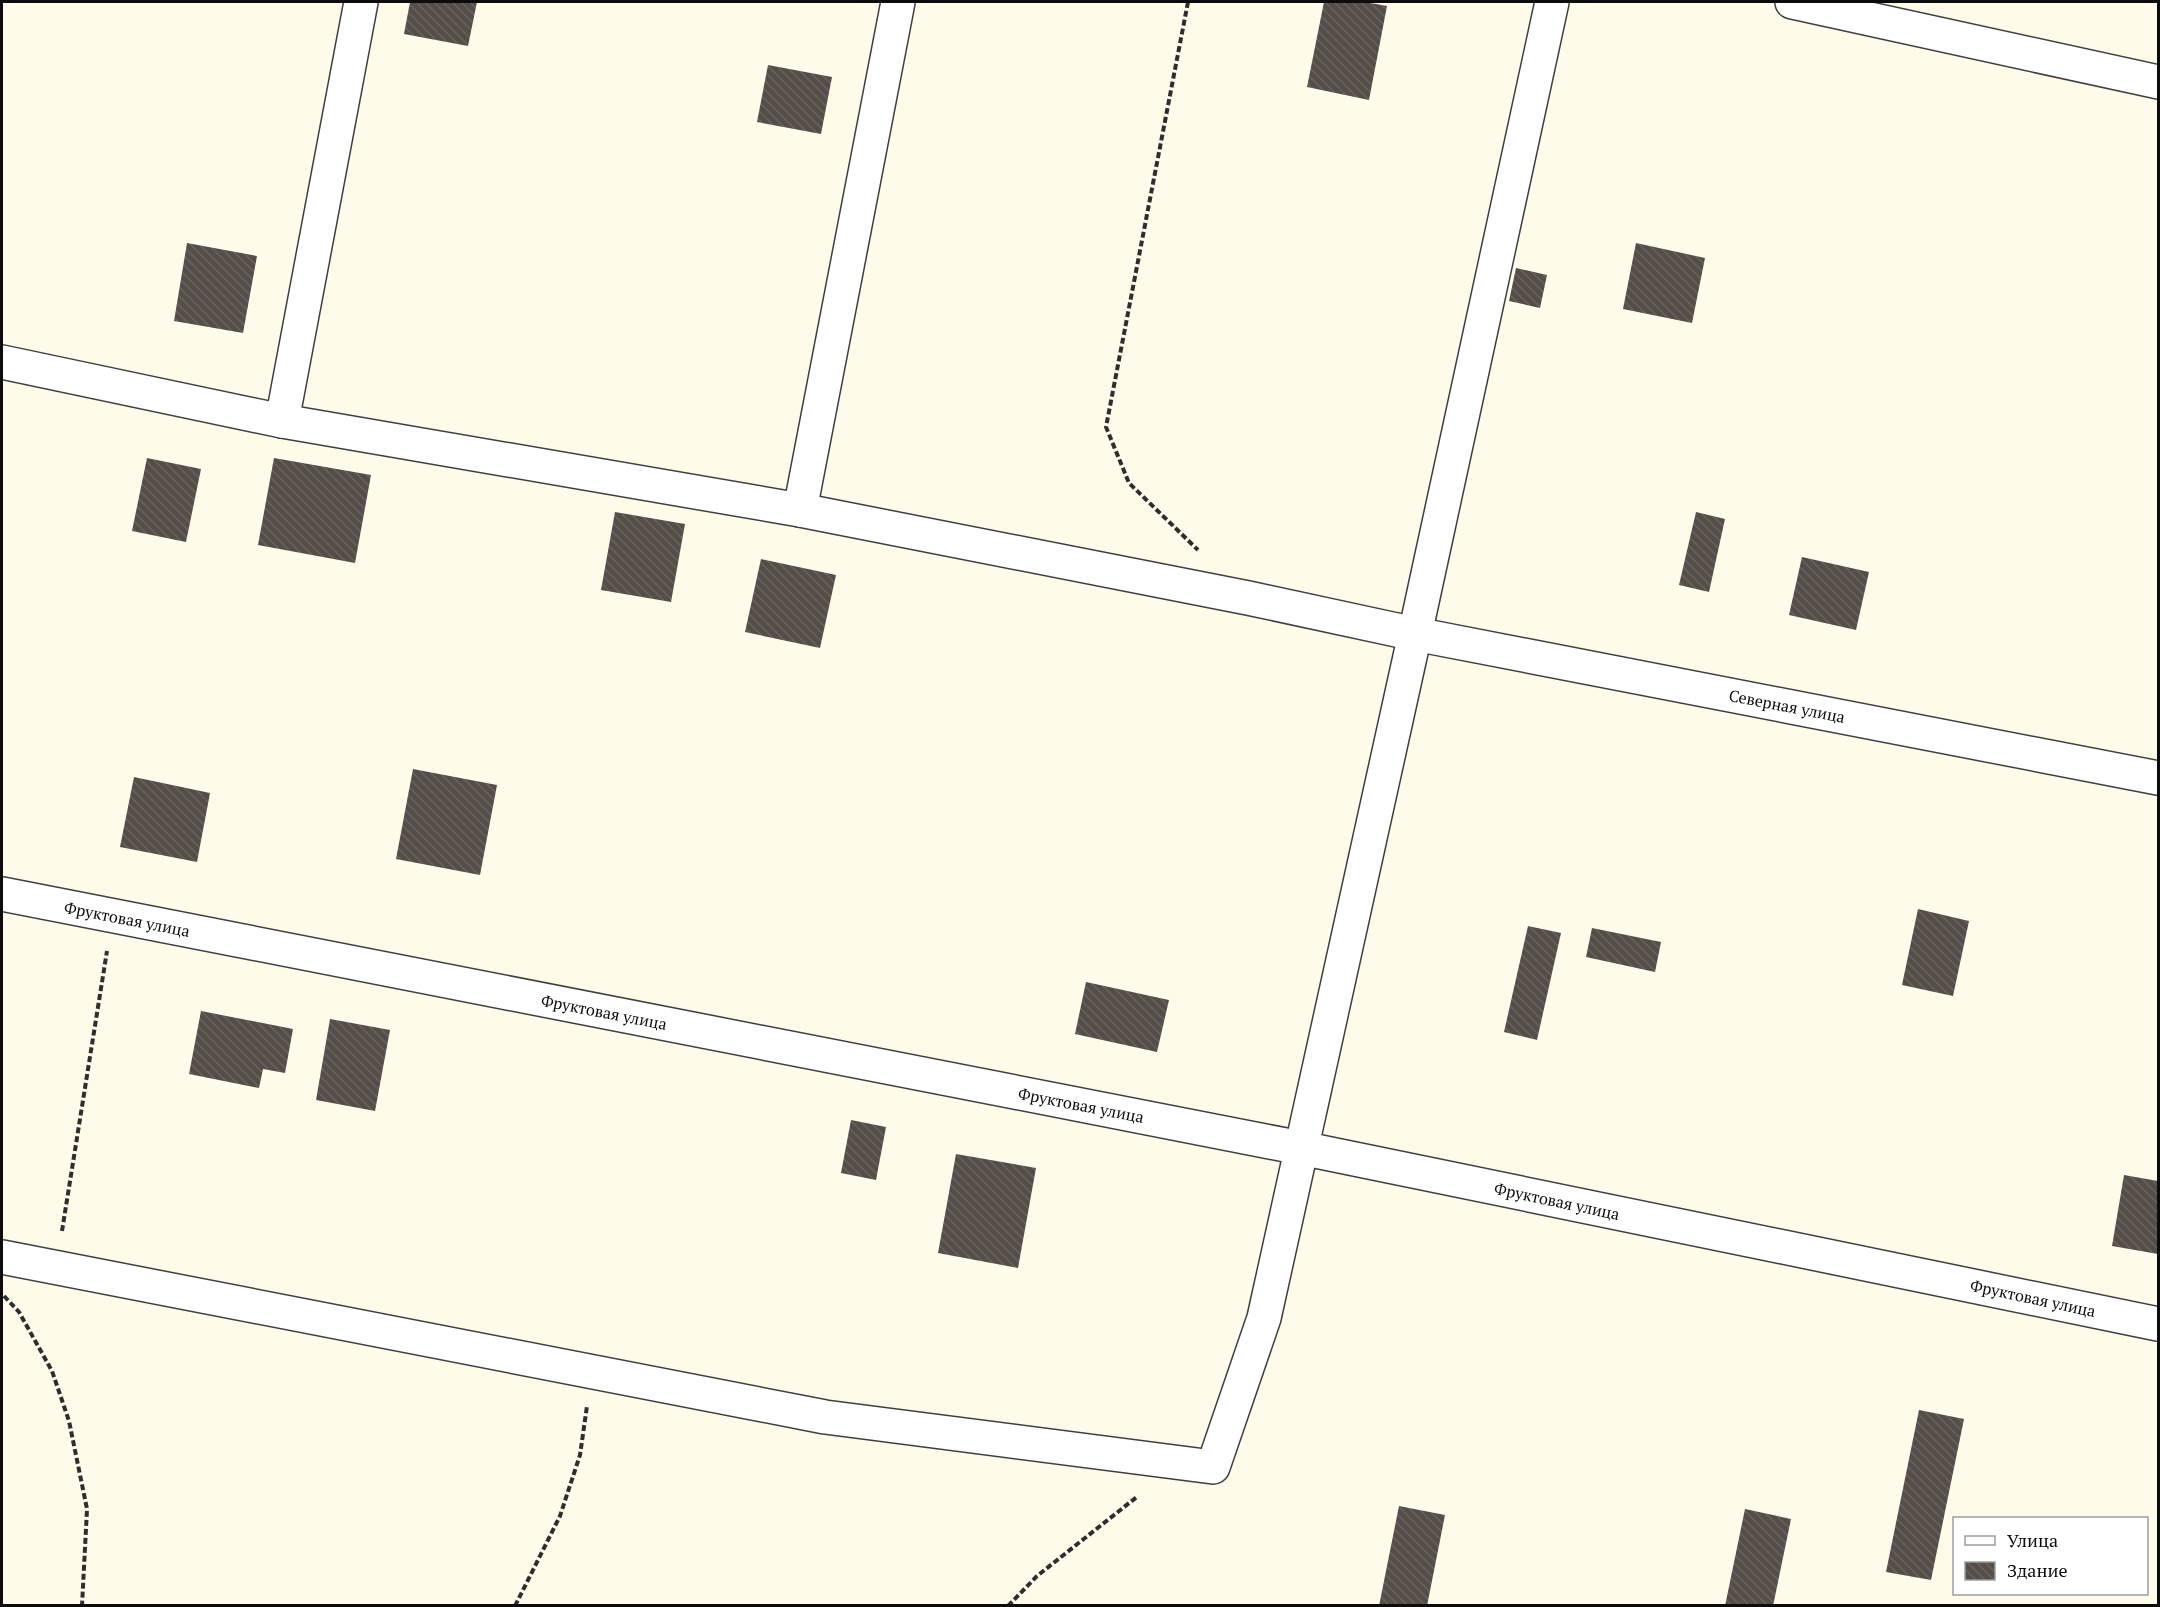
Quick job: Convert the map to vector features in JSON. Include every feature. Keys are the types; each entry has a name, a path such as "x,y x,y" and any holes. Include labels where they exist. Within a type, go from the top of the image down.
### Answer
{"street":[{"path":"282,421 362,2"},
{"path":"800,510 898,2"},
{"path":"2,1257 825,1417 1213,1467 1264,1318 1552,2"},
{"path":"1792,2 2158,82"},
{"name":"Северная улица","path":"2,362 282,421 800,510 1248,598 1415,634 2158,778"},
{"name":"Фруктовая улица","path":"2,894 1301,1148 2158,1324"}],"path":[{"path":"1188,2 1106,427 1129,483 1205,557"},
{"path":"57,1267 112,916"},
{"path":"2,1293 19,1311 52,1371 69,1421 87,1509 82,1605"},
{"path":"515,1605 560,1515 580,1455 592,1373"},
{"path":"1008,1605 1038,1576 1178,1463"}],"building":[{"path":"410,2 477,2 468,46 404,34"},
{"path":"1324,2 1365,2 1387,6 1369,100 1307,87"},
{"path":"768,65 832,77 821,134 757,122"},
{"path":"187,243 257,256 243,333 174,321"},
{"path":"1636,243 1705,258 1692,323 1623,309"},
{"path":"1516,268 1547,275 1540,308 1509,301"},
{"path":"147,458 201,469 186,542 132,531"},
{"path":"274,458 371,475 355,563 258,545"},
{"path":"615,512 685,524 671,602 601,590"},
{"path":"1696,512 1725,519 1709,592 1679,585"},
{"path":"1802,557 1869,572 1856,630 1789,615"},
{"path":"761,559 836,575 820,648 745,632"},
{"path":"413,769 497,785 480,875 396,859"},
{"path":"134,777 210,793 197,862 120,847"},
{"path":"1918,909 1969,921 1953,996 1902,985"},
{"path":"1528,926 1561,933 1537,1040 1504,1032"},
{"path":"1592,928 1661,942 1655,972 1586,957"},
{"path":"1086,982 1169,1000 1157,1052 1075,1034"},
{"path":"201,1011 293,1029 285,1073 263,1069 259,1088 189,1074"},
{"path":"330,1019 390,1030 375,1111 316,1100"},
{"path":"851,1120 886,1127 876,1180 841,1173"},
{"path":"956,1154 1036,1168 1018,1268 938,1253"},
{"path":"2124,1175 2158,1181 2158,1254 2112,1246"},
{"path":"1919,1410 1964,1419 1931,1580 1886,1572"},
{"path":"1399,1506 1445,1515 1427,1606 1379,1606"},
{"path":"1745,1509 1791,1519 1773,1606 1725,1606"}]}
